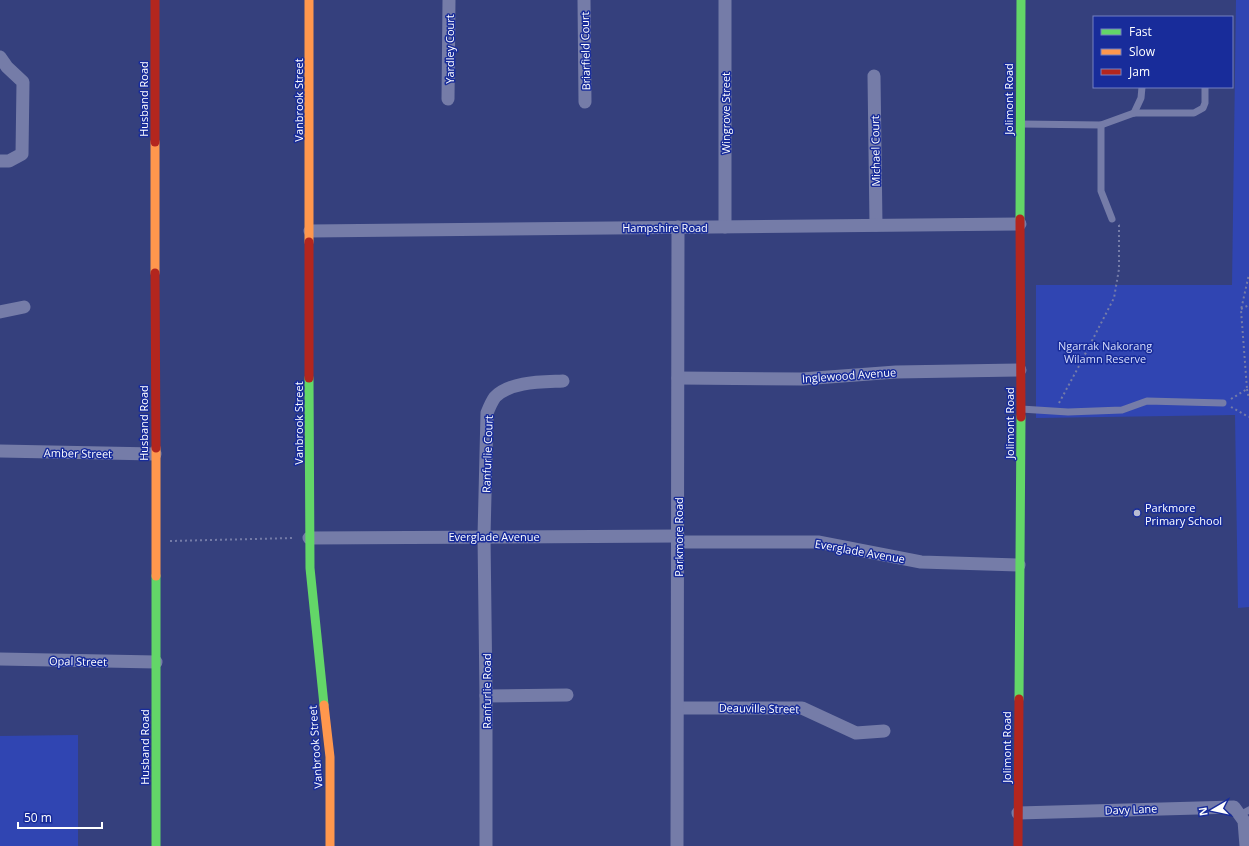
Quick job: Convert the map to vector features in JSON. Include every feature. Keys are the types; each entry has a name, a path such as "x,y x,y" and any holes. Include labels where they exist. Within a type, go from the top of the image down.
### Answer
{"street":[{"name":"Husband Road","path":"155,0 156,846"},
{"name":"Vanbrook Street","path":"309,0 309,538 310,568 330,756 330,846"},
{"name":"Yardley Court","path":"448,99 449,0"},
{"name":"Briarfield Court","path":"584,0 586,102"},
{"name":"Wingrove Street","path":"725,0 725,227"},
{"name":"Jolimont Road","path":"1018,846 1021,409 1021,0"},
{"path":"0,57 7,68 23,82 22,154 9,161 0,162"},
{"name":"Michael Court","path":"874,76 876,225"},
{"name":"Hampshire Road","path":"310,231 1020,224"},
{"name":"Parkmore Road","path":"677,846 678,227"},
{"path":"0,312 24,307"},
{"name":"Inglewood Avenue","path":"678,378 802,378 896,372 1020,370"},
{"name":"Ranfurlie Court","path":"484,536 487,414 494,398 504,389 528,383 563,381"},
{"name":"Amber Street","path":"0,451 155,454"},
{"name":"Everglade Avenue","path":"309,538 484,536 818,542 921,562 1019,565"},
{"name":"Ranfurlie Road","path":"484,536 486,846"},
{"name":"Opal Street","path":"0,659 156,662"},
{"path":"486,696 567,695"},
{"name":"Deauville Street","path":"678,708 802,708 856,733 884,731"},
{"name":"Davy Lane","path":"1018,813 1234,807 1244,812"},
{"path":"1244,812 1246,846"}],"lane":[{"path":"1134,113 1141,98 1142,88"},
{"path":"1020,124 1101,125 1134,113 1194,113 1203,108 1205,104 1205,88"},
{"path":"1101,125 1101,192 1112,219"},
{"path":"1021,409 1054,411 1122,410 1147,400 1223,403"}],"path":[{"path":"1054,411 1114,298 1119,269 1119,225 1112,219"},
{"path":"1249,274 1241,310 1249,399"},
{"path":"1241,310 1249,305"},
{"path":"1223,403 1247,389"},
{"path":"1223,403 1249,417"},
{"path":"155,541 309,538"}],"green space":[{"name":"Ngarrak Nakorang Wilamn Reserve","path":"1236,0 1249,0 1249,607 1238,608 1235,415 1036,418 1036,285 1232,285"},
{"path":"78,735 78,846 0,846 0,736"}],"traffic: fast":[{"path":"1020,219 1021,0"},
{"path":"309,378 310,568 324,705"},
{"path":"1019,699 1021,417"},
{"path":"156,576 156,846"}],"traffic: slow":[{"path":"309,0 309,242"},
{"path":"155,142 155,273"},
{"path":"156,448 156,576"},
{"path":"324,705 330,757 330,846"}],"traffic: jam":[{"path":"155,0 155,142"},
{"path":"1020,219 1021,417"},
{"path":"309,242 309,378"},
{"path":"155,273 156,448"},
{"path":"1018,846 1019,699"}],"place":[{"name":"Parkmore Primary School","path":"1137,513"}]}
